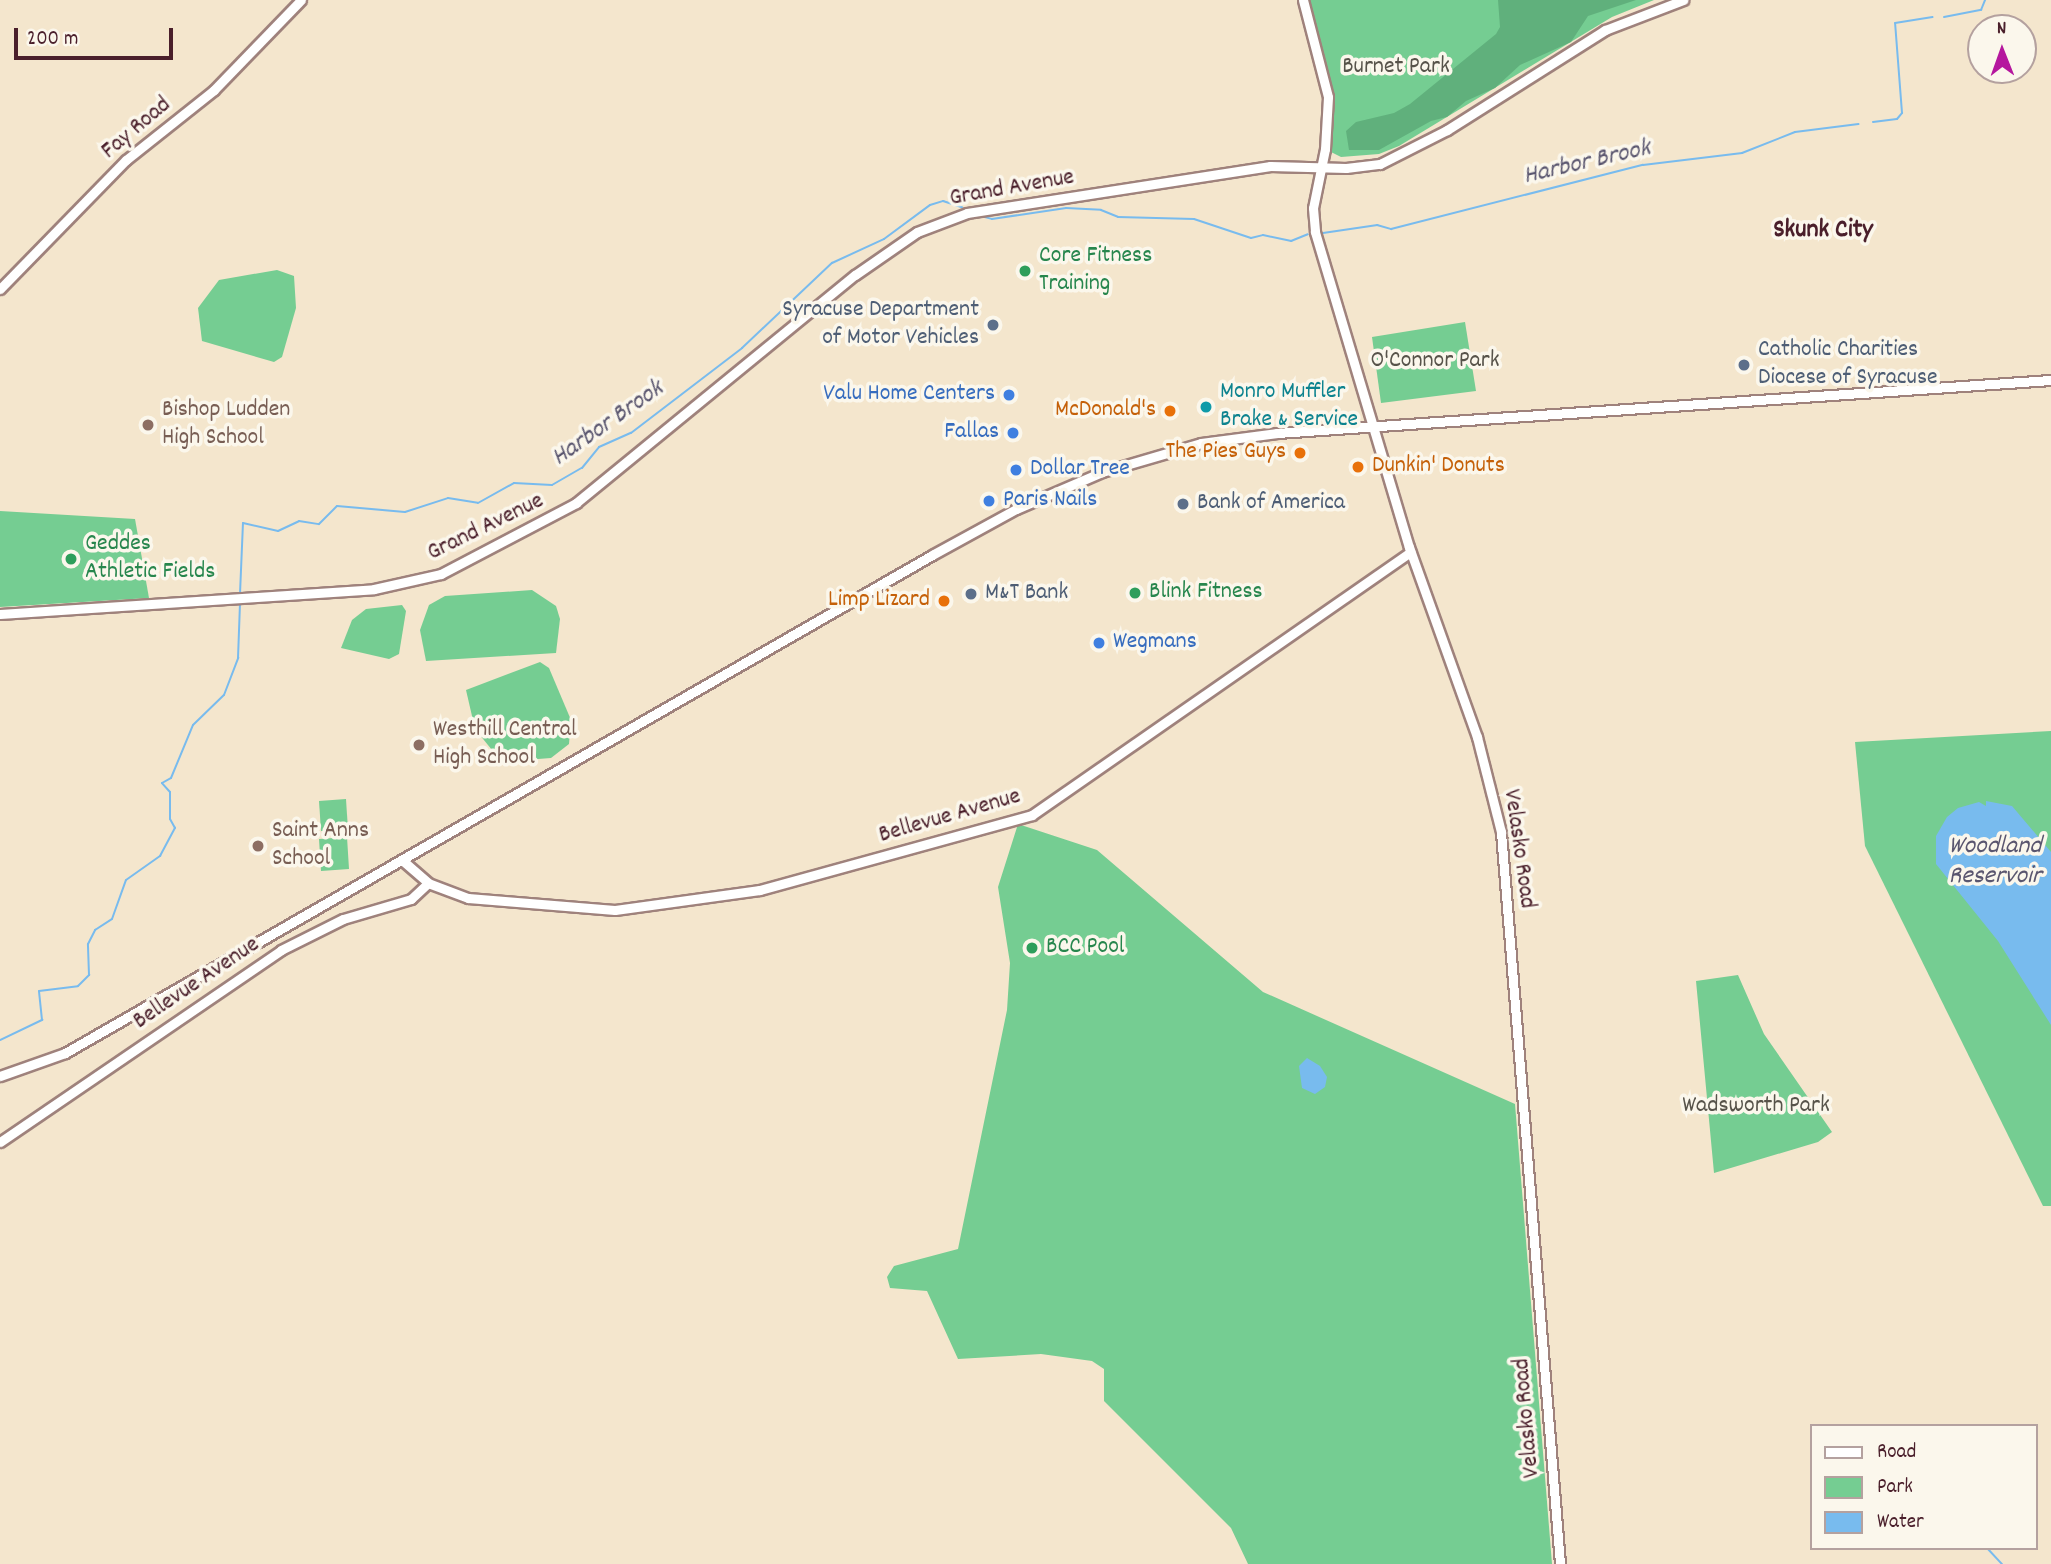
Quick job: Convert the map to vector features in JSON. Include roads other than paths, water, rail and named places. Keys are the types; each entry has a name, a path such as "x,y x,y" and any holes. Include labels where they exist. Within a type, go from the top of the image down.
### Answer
{"street":[{"name":"Fay Road","path":"0,289 127,160 214,90 301,0"},
{"name":"Velasko Road","path":"1303,0 1328,97 1321,166 1313,208 1315,232 1410,552 1477,737 1502,832 1560,1564"},
{"name":"Grand Avenue","path":"0,614 374,589 414,581 468,562 530,531 607,481 894,245 944,220 1270,166 1361,168 1404,155 1605,30 1683,0"},
{"path":"0,1076 65,1053 932,555 1064,487 1201,443 1373,426 2051,380"},
{"name":"Bellevue Avenue","path":"402,860 428,883 468,898 590,911 672,904 760,890 1032,814 1410,552"},
{"name":"Bellevue Avenue","path":"0,1142 281,950 343,919 411,899 428,883"}],"water":[{"name":"Woodland Reservoir","path":"1986,801 2012,806 2051,852 2051,1025 1998,941 1936,864 1936,836 1947,817 1958,808 1979,802 1986,806"},
{"path":"1307,1058 1320,1066 1327,1077 1325,1087 1315,1094 1302,1088 1299,1066"}],"waterway":[{"name":"Harbor Brook","path":"1944,17 1981,10 1985,0"},
{"name":"Harbor Brook","path":"1873,122 1897,119 1902,113 1895,23 1933,17"},
{"name":"Harbor Brook","path":"1323,233 1377,225 1391,229 1643,165 1742,153 1795,132 1859,124"},
{"name":"Harbor Brook","path":"240,594 243,523 278,531 299,521 319,524 337,506 405,512 448,498 478,503 514,483 552,485 582,468 599,447 631,433 742,348 832,263 884,239 930,205 943,201 962,207"},
{"name":"Harbor Brook","path":"981,216 992,219 1066,208 1101,210 1118,217 1194,219 1251,238 1263,235 1291,241 1308,234"},
{"name":"Harbor Brook","path":"0,1040 42,1020 39,991 78,986 89,975 88,944 95,930 112,919 126,880 160,856 175,828 170,819 170,792 162,783 171,778 193,725 224,695 238,658 240,603"},
{"path":"1989,1550 2002,1564"}],"place":[{"name":"Core Fitness Training","path":"1025,271"},
{"name":"Syracuse Department of Motor Vehicles","path":"993,325"},
{"name":"Catholic Charities Diocese of Syracuse","path":"1744,365"},
{"name":"Valu Home Centers","path":"1009,395"},
{"name":"Monro Muffler Brake & Service","path":"1206,407"},
{"name":"McDonald's","path":"1170,411"},
{"name":"Bishop Ludden High School","path":"148,425"},
{"name":"Fallas","path":"1013,433"},
{"name":"The Pies Guys","path":"1300,453"},
{"name":"Dunkin' Donuts","path":"1358,467"},
{"name":"Dollar Tree","path":"1016,470"},
{"name":"Paris Nails","path":"989,501"},
{"name":"Bank of America","path":"1183,504"},
{"name":"Geddes Athletic Fields","path":"71,559"},
{"name":"Blink Fitness","path":"1135,593"},
{"name":"M&T Bank","path":"971,594"},
{"name":"Limp Lizard","path":"944,601"},
{"name":"Wegmans","path":"1099,643"},
{"name":"Westhill Central High School","path":"419,745"},
{"name":"Saint Anns School","path":"258,846"},
{"name":"BCC Pool","path":"1032,948"}],"district":[{"name":"Skunk City","path":"1823,231"}],"park label":[{"name":"Burnet Park","path":"1396,68"},
{"name":"O'Connor Park","path":"1435,362"},
{"name":"Wadsworth Park","path":"1756,1107"}]}
